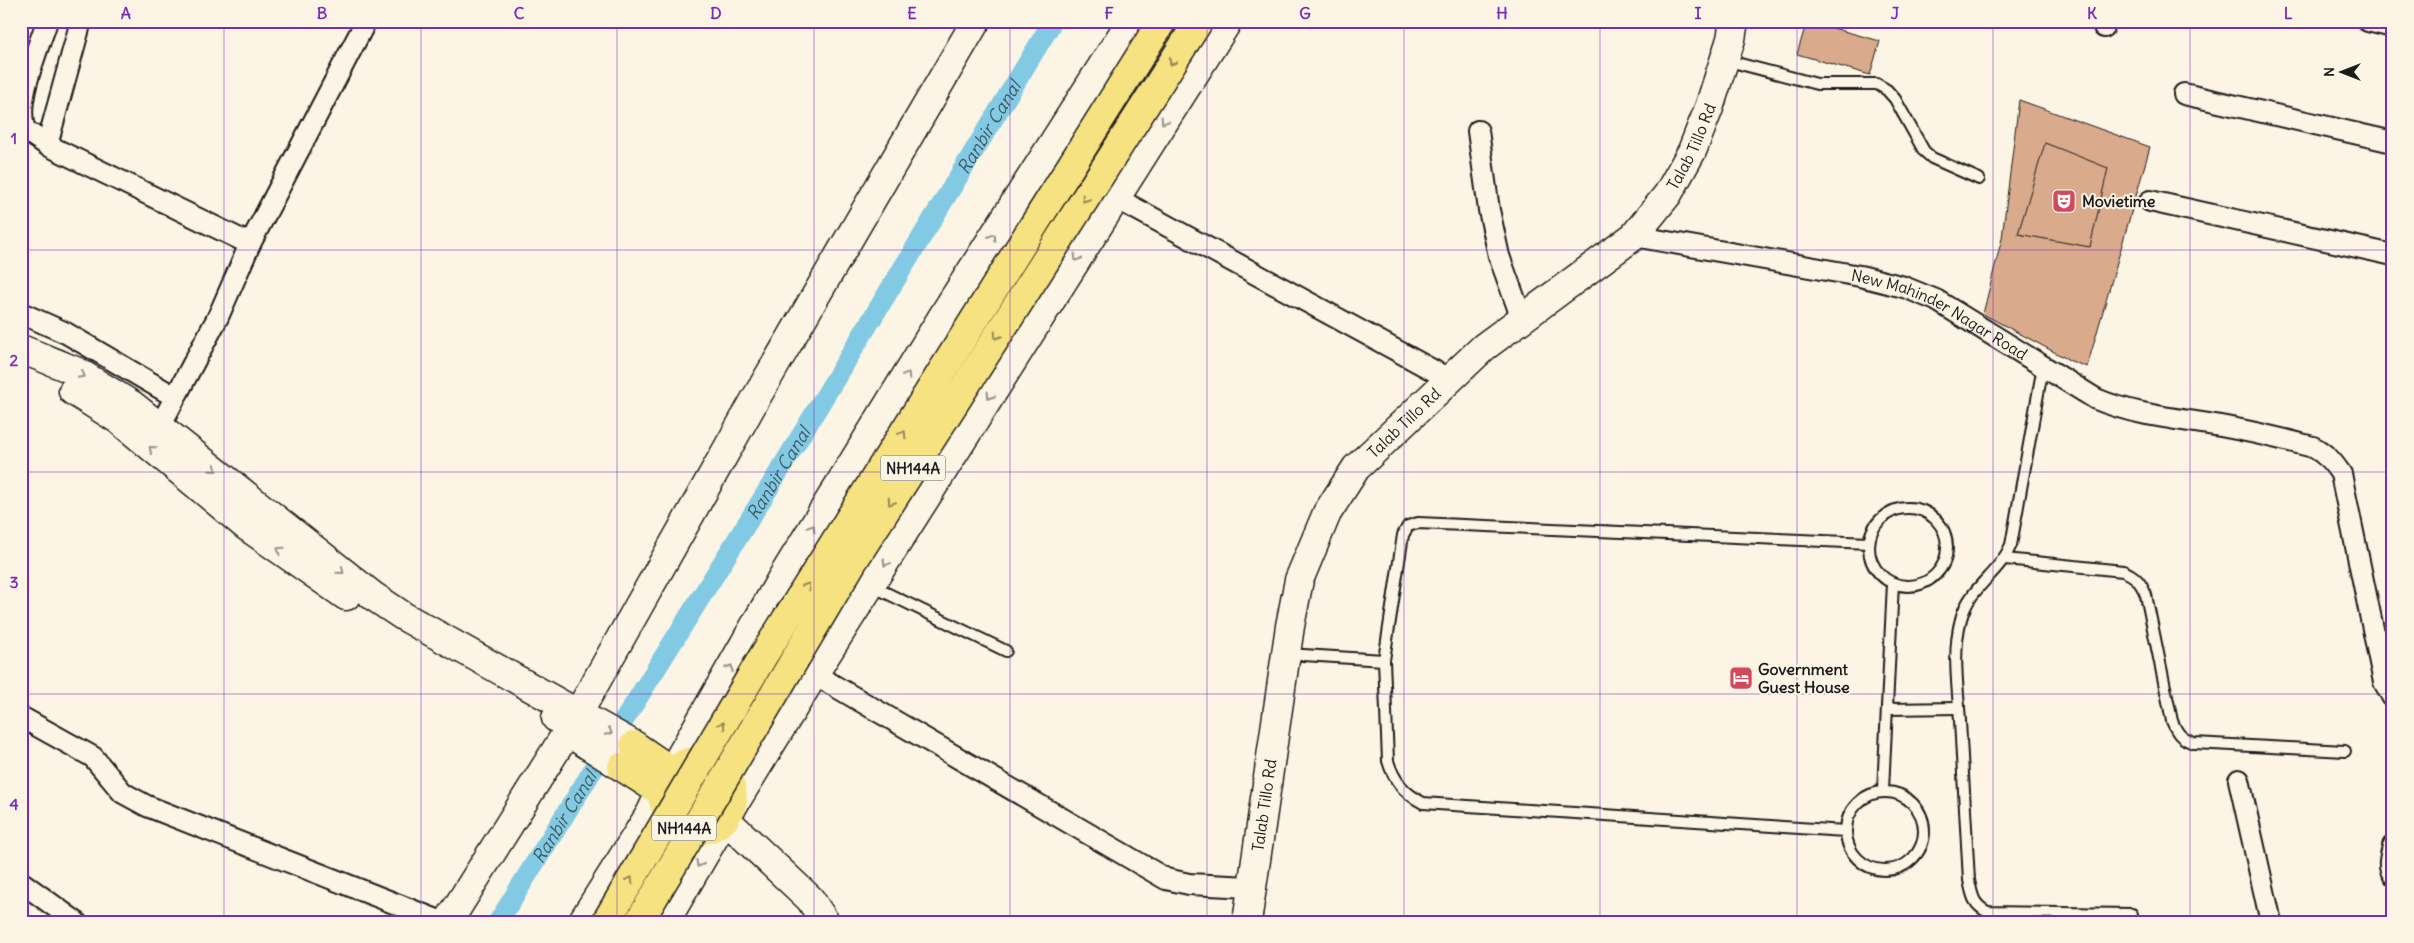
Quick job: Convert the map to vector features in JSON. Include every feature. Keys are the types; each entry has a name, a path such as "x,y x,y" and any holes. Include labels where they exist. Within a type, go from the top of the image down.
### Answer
{"highway":[{"name":"NH144A","path":"606,922 765,653 1162,21"},
{"name":"NH144A","path":"639,922 852,563 1199,21"},
{"path":"628,756 666,781"},
{"name":"NH144A","path":"698,760 709,762 719,767 732,785 729,813 716,826 705,831 692,831 681,827 671,819 665,809 666,781 687,762 698,760"}],"street":[{"path":"48,21 27,84 22,112 25,130 47,145 250,244"},
{"path":"47,145 81,21"},
{"path":"160,426 218,317 250,244 366,21"},
{"path":"448,922 578,724 756,398 976,21"},
{"path":"582,922 650,814 666,781 783,576 949,306 1131,21"},
{"path":"665,922 814,674 872,586 1228,21"},
{"name":"Talab Tillo Rd","path":"1246,922 1286,654 1299,580 1327,513 1356,468 1484,347 1634,236 1668,194 1692,151 1709,108 1734,21"},
{"path":"2368,21 2393,27"},
{"path":"2184,94 2393,142"},
{"path":"1478,131 1489,210 1499,256 1522,319"},
{"path":"1116,198 1449,379"},
{"path":"2150,200 2393,255"},
{"name":"New Mahinder Nagar Road","path":"1634,236 1860,276 1904,287 1936,300 2096,399 2124,410 2230,428 2313,447 2333,462 2341,474 2384,682 2393,698"},
{"path":"21,313 66,333 175,397"},
{"path":"21,349 86,377 132,405 374,596 628,756"},
{"path":"21,367 89,399 118,420 246,526 362,608 578,724"},
{"path":"814,674 1166,879 1189,884 1250,887"},
{"path":"22,719 93,757 123,793 147,806 442,922"},
{"path":"2239,780 2271,922"},
{"path":"729,813 810,899 825,922"},
{"path":"2393,846 2390,870 2393,874"},
{"path":"21,882 76,922"}],"lane":[{"path":"1724,60 1810,83 1877,84 1887,90 1895,99 1924,151 1932,158 1979,179"},
{"path":"2043,366 2014,532 2005,559 1975,590 1968,600 1961,620 1957,666 1969,880 1972,897 1978,908 1988,912 2132,914"},
{"path":"1905,508 1918,509 1930,515 1940,524 1946,536 1947,550 1944,562 1937,574 1916,586 1893,583 1883,577 1875,567 1870,556 1873,530 1881,519 1892,511 1905,508"},
{"path":"1845,831 1423,803 1401,787 1392,774 1388,761 1384,660 1403,535 1408,526 1418,523 1870,543"},
{"path":"2005,559 2123,571 2133,575 2141,584 2146,595 2172,721 2178,734 2186,741 2345,751"},
{"path":"1883,790 1893,583"},
{"path":"872,586 1006,651"},
{"path":"1286,654 1384,660"},
{"path":"1887,710 1959,708"},
{"path":"1883,790 1899,794 1910,800 1919,810 1923,822 1924,835 1921,848 1903,866 1890,870 1870,868 1854,856 1847,844 1845,831 1847,818 1853,807 1862,798 1883,790"}],"building":[{"path":"1807,21 1880,41 1870,75 1797,54"},
{"path":"2019,100 2150,147 2087,367 2071,361 1983,314 2002,238"},
{"name":"Movietime","path":"2045,143 2108,168 2090,247 2018,234"}],"waterway":[{"name":"Ranbir Canal","path":"498,922 769,488 1053,21"}],"place":[{"name":"Movietime","path":"2064,201"},
{"name":"Government Guest House","path":"1741,678"}]}
